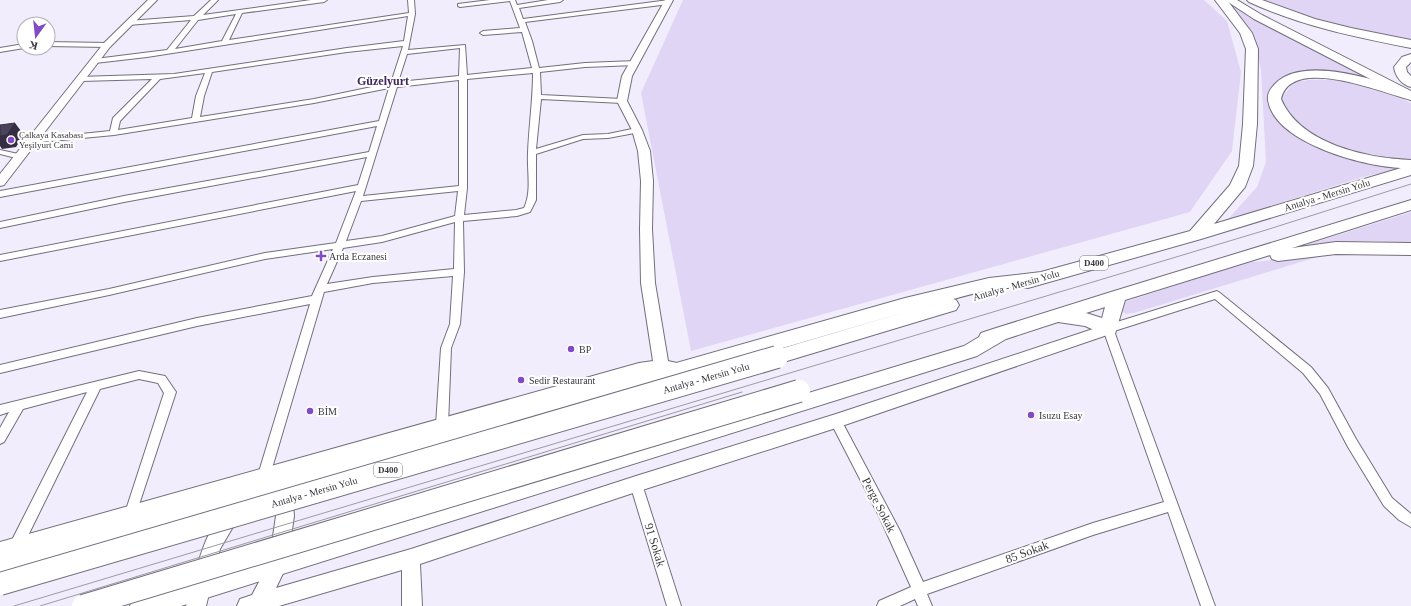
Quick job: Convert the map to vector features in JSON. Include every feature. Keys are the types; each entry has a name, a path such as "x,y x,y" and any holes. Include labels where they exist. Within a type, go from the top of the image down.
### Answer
{"highway":[{"path":"1195,235 1237,186 1246,166 1250,124 1252,49 1246,33 1221,0"},
{"path":"1253,0 1314,23 1411,44"},
{"path":"1411,58 1406,60 1400,67 1401,73 1411,83"},
{"path":"1411,96 1379,85 1350,78 1310,74 1291,78 1281,83 1276,90 1274,99 1285,120 1302,134 1328,147 1355,156 1411,164"},
{"name":"Antalya - Mersin Yolu","path":"0,584 777,357 1039,278 1195,235 1411,170"},
{"path":"83,606 798,391 1000,334 1228,261 1411,206"},
{"path":"1228,261 1336,248 1411,249"},
{"path":"0,566 243,496 271,480 683,369 905,305 989,284 1039,278"},
{"path":"1055,317 1080,317 1092,320 1108,329 1117,296"},
{"path":"142,606 199,597 278,565 970,351 1000,334"}],"main road":[{"path":"1230,0 1258,17 1411,96"},
{"path":"1241,0 1271,18 1411,88"}],"street":[{"path":"0,182 107,45 153,0"},
{"path":"170,51 196,18 215,0"},
{"path":"128,23 196,18 324,0"},
{"path":"255,605 278,565 285,516 284,505 271,480 318,294 340,244 362,187 406,47 412,14 411,0"},
{"path":"460,5 508,0"},
{"path":"0,314 109,292 265,256 382,239 459,218 485,217 517,213 527,210 532,200 532,153 537,97 536,70 521,21 512,0"},
{"path":"515,7 560,0"},
{"path":"521,21 669,1"},
{"path":"660,366 648,283 646,229 647,181 644,151 637,130 622,101 627,76 636,63 669,1"},
{"path":"225,42 240,12"},
{"path":"95,61 412,14"},
{"path":"483,33 524,30"},
{"path":"56,44 107,45"},
{"path":"80,79 158,77 209,72 347,50 463,46 463,188 459,218 459,272 455,324 446,348 442,425"},
{"path":"0,50 16,47"},
{"path":"33,141 114,133 314,101 393,85 585,65 636,63"},
{"path":"196,120 200,96 209,72"},
{"path":"114,133 116,120 158,77"},
{"path":"537,97 622,101"},
{"path":"0,194 381,123"},
{"path":"532,153 583,137 608,136 637,130"},
{"path":"0,152 20,157"},
{"path":"0,225 124,199 372,154"},
{"path":"0,258 362,187"},
{"path":"358,199 463,188"},
{"path":"0,369 121,339 257,309 373,280 459,272"},
{"path":"255,605 411,558 636,484 836,421 1108,329 1217,295 1307,370 1324,391 1352,444 1388,502 1403,516 1411,521"},
{"path":"1108,329 1208,606"},
{"path":"8,549 131,513 271,480 442,425 639,369 660,366 683,369"},
{"path":"0,410 139,375 161,379 170,392 131,513"},
{"path":"8,549 96,386"},
{"path":"0,439 19,405"},
{"name":"Perge Sokak","path":"836,421 890,525 920,590 925,606"},
{"name":"91 Sokak","path":"636,484 674,606"},
{"path":"199,597 212,546 243,496"},
{"name":"85 Sokak","path":"884,606 920,590 1093,529 1172,504"},
{"path":"411,558 412,606"}],"shaded area":[{"path":"683,0 1204,0 1227,21 1241,72 1232,151 1190,212 691,351 641,93"},
{"path":"1260,0 1411,0 1411,42 1333,25"},
{"path":"1225,1 1388,86 1313,73 1281,77 1268,92 1277,117 1315,144 1403,168 1363,177 1228,219 1257,187 1266,162 1261,70 1255,47"},
{"path":"1339,79 1385,90 1411,103 1411,159 1361,152 1326,142 1311,135 1297,125 1286,113 1282,98 1293,83 1308,80"},
{"path":"1411,212 1411,244 1372,241 1306,245"},
{"path":"1327,254 1134,313 1126,314 1120,311 1122,303 1244,263"}],"building":[{"path":"15,123 7,135 0,136 0,125"}],"tram line":[{"path":"14,606 1266,230 1411,184"},
{"path":"40,606 742,392"}],"place":[{"name":"Çalkaya Kasabası Yeşilyurt Cami","path":"11,140"},
{"name":"Arda Eczanesi","path":"321,256"},
{"name":"BP","path":"571,349"},
{"name":"Sedir Restaurant","path":"521,380"},
{"name":"BİM","path":"310,411"},
{"name":"Isuzu Esay","path":"1031,415"}],"district":[{"name":"Güzelyurt","path":"383,81"}]}
